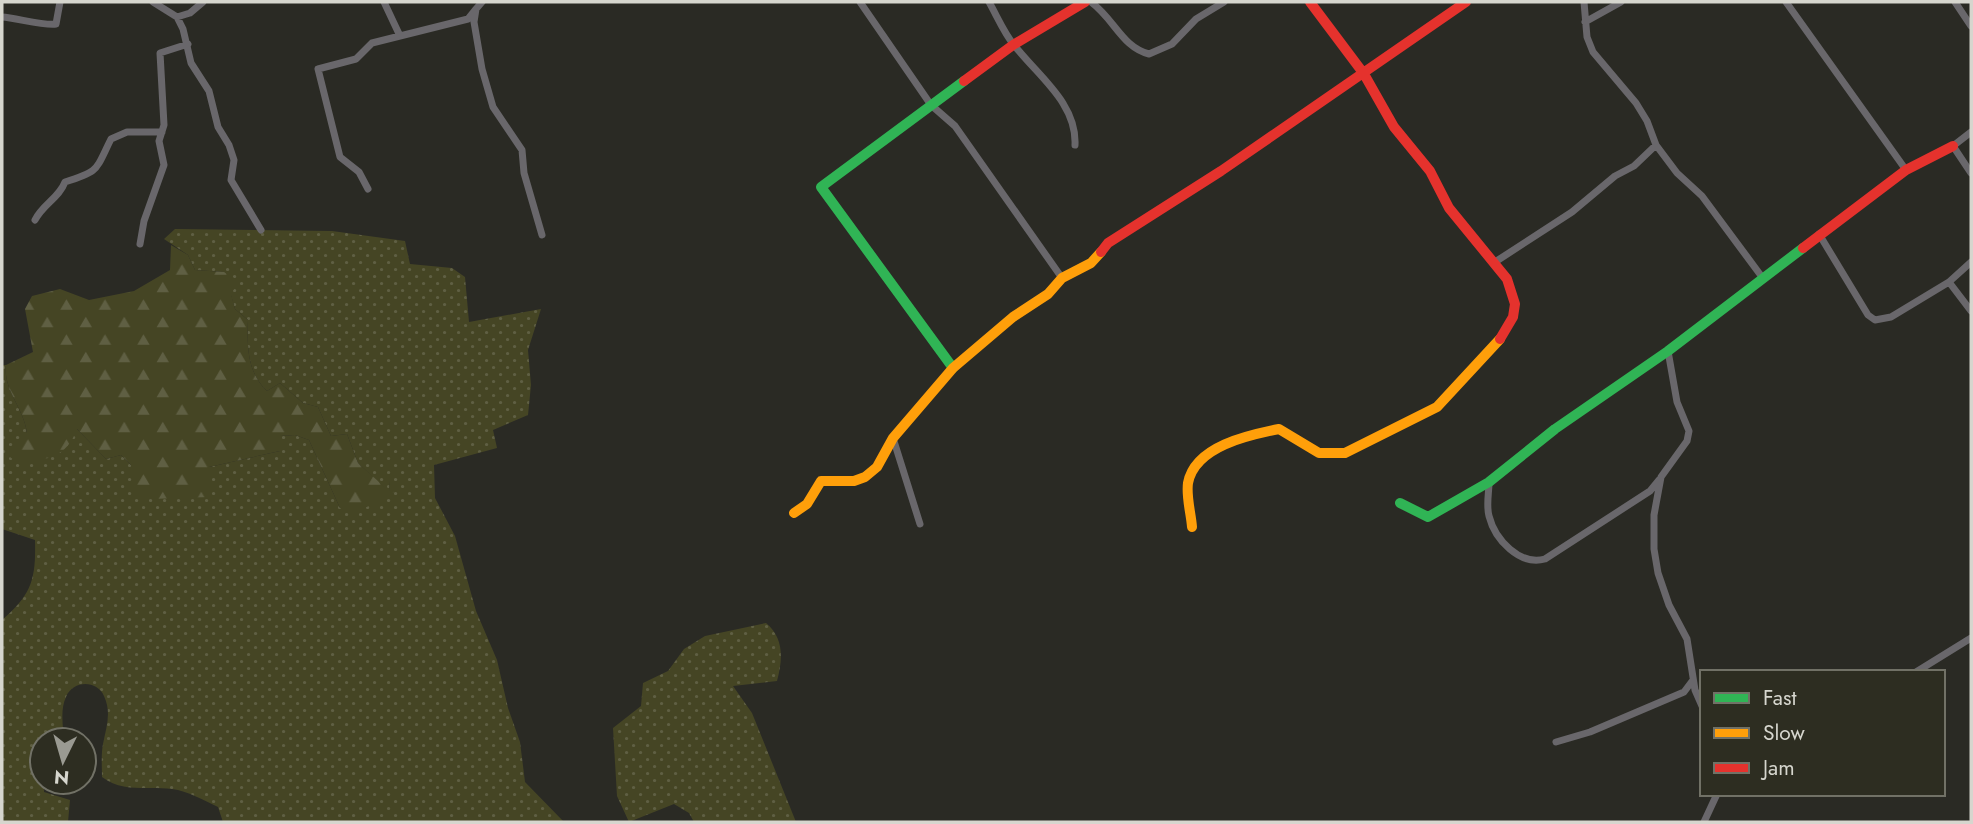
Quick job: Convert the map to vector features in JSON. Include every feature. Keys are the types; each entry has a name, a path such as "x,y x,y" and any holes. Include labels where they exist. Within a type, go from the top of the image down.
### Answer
{"street":[{"path":"2,17 56,24 60,2"},
{"path":"153,2 177,17 188,44 191,63 215,105 218,127 234,160 231,180 261,230"},
{"path":"177,17 190,13 203,2"},
{"path":"384,2 400,36"},
{"path":"368,189 359,172 340,157 317,69 356,59 372,43 468,19 482,2"},
{"path":"860,2 932,105 955,127 1062,278"},
{"path":"989,2 1013,45 1036,67 1050,90 1067,108 1076,126 1075,145"},
{"path":"953,368 821,187 1013,45 1085,2"},
{"path":"1091,2 1107,14 1135,50 1149,54 1172,44 1196,19 1224,2"},
{"path":"1192,527 1188,483 1194,467 1221,448 1261,432 1279,429 1319,453 1345,453 1437,407 1500,339 1513,317 1512,292 1495,262 1449,208 1430,171 1394,127 1364,74 1310,2"},
{"path":"794,513 807,503 821,481 854,481 865,477 877,467 893,438 953,368 1013,317 1048,294 1062,278 1091,263 1108,243 1221,172 1466,2"},
{"path":"1584,2 1585,22 1593,52 1636,103 1647,121 1656,145 1677,173 1702,196 1762,277"},
{"path":"1585,22 1621,2"},
{"path":"1786,2 1906,170"},
{"path":"1955,2 1971,26"},
{"path":"476,9 476,41 493,107 522,150 524,173 542,235"},
{"path":"140,244 148,209 164,165 159,141 162,132 160,53 188,44"},
{"path":"35,220 43,205 62,192 65,182 90,176 99,165 111,139 127,132 162,132"},
{"path":"1400,503 1427,517 1489,482 1555,429 1668,351 1906,170 1953,146 1971,132"},
{"path":"1495,262 1572,212 1615,176 1648,155 1656,145"},
{"path":"1953,146 1971,173"},
{"path":"1819,234 1868,315 1875,320 1891,317 1949,282 1971,262"},
{"path":"1949,282 1971,312"},
{"path":"1489,482 1489,518 1505,547 1527,561 1536,562 1545,559 1650,491 1687,441 1689,430 1676,402 1668,351"},
{"path":"893,438 920,524"},
{"path":"1661,477 1654,515 1654,549 1670,605 1687,639 1693,680 1700,700"},
{"path":"1919,670 1971,638"},
{"path":"1556,742 1590,732 1684,692 1693,680"},
{"path":"1704,822 1716,796"}],"green space":[{"path":"175,229 332,231 405,241 410,264 452,268 465,277 469,322 541,309 528,350 531,385 528,415 493,430 497,448 434,465 435,498 455,536 476,611 497,660 508,708 520,742 525,782 564,822 223,822 218,807 190,794 172,789 127,787 102,777 102,752 108,708 101,691 85,684 69,691 63,707 63,726 28,726 28,796 57,796 70,800 68,822 2,822 2,620 20,602 30,585 35,540 2,529 2,365 6,365 8,383 27,433 76,428 106,459 121,455 131,465 209,497 209,467 280,451 280,436 295,435 309,440 340,508 393,492 390,481 389,492 358,463 347,434 331,436 318,407 303,403 280,383 267,391 260,384 250,358 248,320 235,309 224,272 195,270 188,255 164,239"},
{"path":"171,245 188,255 195,270 224,272 239,281 231,294 235,309 248,320 248,349 255,376 260,384 267,391 280,383 303,403 318,407 331,436 347,434 358,463 389,491 390,477 394,492 354,514 340,508 309,440 295,435 280,436 280,451 209,467 209,497 150,499 136,495 131,465 121,455 106,459 77,429 61,452 47,459 18,463 6,454 27,433 8,383 6,365 33,352 25,309 32,296 60,289 89,300 134,291 170,270"},
{"path":"766,623 779,642 780,665 777,681 733,686 752,713 796,822 694,822 689,813 674,804 629,822 617,796 613,728 641,706 643,683 668,671 684,649 705,636"}],"traffic: fast":[{"path":"953,368 821,187 964,81"},
{"path":"1400,503 1428,517 1489,482 1555,429 1668,351 1803,248"}],"traffic: slow":[{"path":"794,513 807,504 821,481 854,481 865,477 877,467 893,438 953,368 1013,317 1048,294 1062,278 1091,263 1101,252"},
{"path":"1192,527 1188,483 1193,470 1212,451 1239,439 1279,429 1319,453 1345,453 1437,407 1500,339"}],"traffic: jam":[{"path":"964,81 1013,45 1085,2"},
{"path":"1310,2 1364,74 1394,127 1430,171 1449,208 1507,279 1515,304 1513,317 1500,339"},
{"path":"1101,252 1108,243 1221,171 1466,2"},
{"path":"1803,248 1906,170 1953,146"}]}
